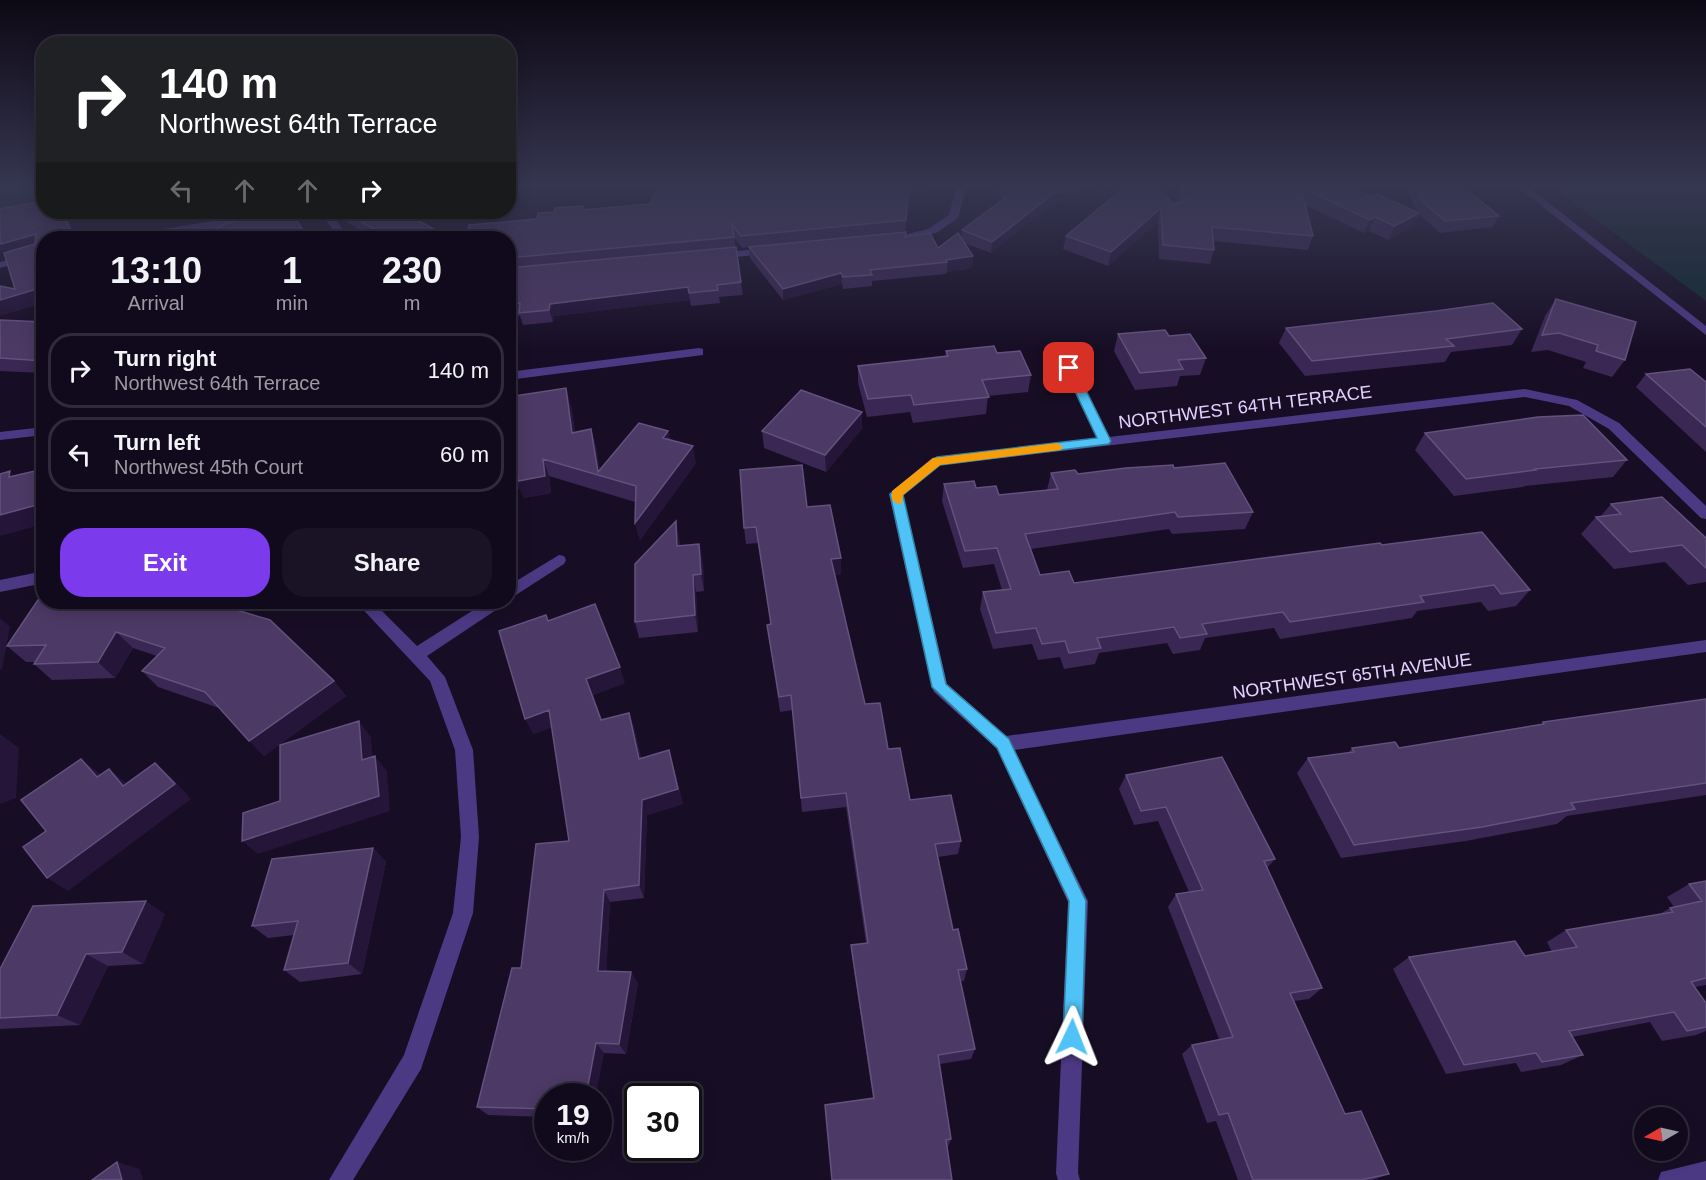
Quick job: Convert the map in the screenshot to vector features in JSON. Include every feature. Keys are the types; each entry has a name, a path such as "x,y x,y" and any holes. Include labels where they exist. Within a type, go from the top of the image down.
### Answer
{"street":[{"path":"1590,240 1706,332"},
{"path":"709,257 780,250"},
{"path":"0,265 36,254"},
{"path":"516,375 699,352"},
{"path":"1069,368 1105,441"},
{"name":"NORTHWEST 64TH TERRACE","path":"1003,744 940,687 896,494 937,461 1525,393 1573,403 1614,426 1706,514"},
{"path":"0,436 36,432"},
{"path":"516,589 559,560"},
{"path":"0,586 36,579"},
{"path":"340,1180 413,1061 463,913 470,837 464,750 437,677 371,609"},
{"path":"415,656 486,609"},
{"name":"NORTHWEST 65TH AVENUE","path":"1003,744 1706,646"},
{"path":"1003,744 1078,901 1067,1173 1069,1180"},
{"path":"1669,1180 1706,1172"}],"green space":[{"path":"1624,240 1706,240 1706,301"}],"building":[{"path":"0,240 15,240 1,244"},
{"path":"36,240 36,289 0,300 0,286 15,289 4,253 35,244"},
{"path":"516,240 701,240 516,257"},
{"path":"822,240 934,240 938,248 949,240 963,240 973,256 946,260 947,262 870,270 872,275 843,277 841,273 783,289 749,247"},
{"path":"1077,240 1125,240 1111,252"},
{"path":"1163,240 1213,240 1214,250 1163,245"},
{"path":"736,247 741,282 717,285 718,290 689,293 688,287 550,304 549,310 519,313 520,303 516,303 516,267"},
{"path":"1556,299 1636,322 1625,360 1596,351 1598,345 1559,333 1542,335"},
{"path":"1493,303 1522,329 1446,339 1454,346 1312,361 1286,328 1436,311"},
{"path":"0,320 36,322 36,360 0,358"},
{"path":"1165,330 1169,336 1190,334 1206,358 1178,360 1183,369 1140,373 1118,334"},
{"path":"994,346 997,353 1020,351 1031,375 982,380 989,397 914,405 911,395 868,399 858,366 948,356 946,351"},
{"path":"1690,369 1706,382 1706,427 1646,374"},
{"path":"566,388 572,433 591,429 598,472 639,423 668,431 663,438 693,446 635,523 636,486 543,459 545,476 518,481 516,396"},
{"path":"801,390 862,412 825,455 762,431"},
{"path":"1583,415 1627,460 1535,469 1466,479 1425,433 1538,417"},
{"path":"1225,463 1253,512 1178,517 1175,512 1025,534 1040,575 1069,571 1074,583 1482,532 1530,590 1501,594 1494,585 1420,596 1424,602 1290,622 1283,612 1202,624 1207,634 1180,638 1174,627 1097,638 1101,648 1069,653 1065,641 1042,644 1036,628 996,633 983,592 1011,589 997,548 965,551 944,484 974,481 976,488 996,486 999,495 1058,489 1051,473 1075,470 1078,474 1126,468 1173,465 1174,468"},
{"path":"802,465 807,507 830,505 841,558 831,559 865,704 880,703 888,749 900,748 910,800 951,795 961,841 935,844 953,930 958,929 967,969 958,970 975,1049 938,1055 951,1139 946,1140 952,1180 832,1180 825,1105 874,1098 851,945 868,943 846,793 801,798 791,695 779,697 767,625 771,624 756,527 744,528 740,470"},
{"path":"10,471 9,477 36,471 36,505 0,515 0,474"},
{"path":"1662,497 1706,538 1706,568 1682,545 1630,552 1596,517 1621,514 1611,504"},
{"path":"676,521 677,546 699,544 701,574 693,575 695,615 635,622 635,564"},
{"path":"36,603 36,609 233,609 270,620 334,681 249,741 205,692 142,671 165,648 116,632 98,662 34,664 46,645 7,646"},
{"path":"595,604 620,667 586,679 601,720 629,713 639,759 669,750 678,789 642,800 639,885 604,890 598,971 631,972 619,1044 596,1043 588,1083 534,1083 534,1109 477,1107 512,968 521,968 536,844 569,841 549,710 525,719 499,631 546,615 548,621"},
{"path":"1706,699 1706,783 1571,803 1575,809 1482,827 1354,845 1308,758 1354,752 1352,748 1395,742 1399,748 1544,724 1543,722"},
{"path":"359,721 362,760 375,756 379,796 242,841 243,813 280,801 280,745"},
{"path":"1222,757 1275,859 1264,861 1322,988 1290,993 1345,1114 1361,1111 1389,1174 1360,1180 1253,1180 1228,1113 1219,1115 1192,1045 1233,1037 1176,894 1203,890 1166,807 1141,811 1126,775"},
{"path":"81,759 97,777 109,769 123,786 155,763 175,784 47,878 23,847 46,831 21,800"},
{"path":"373,848 348,963 284,970 298,921 252,926 272,859"},
{"path":"1706,881 1706,978 1691,982 1706,1003 1706,1027 1687,1031 1674,1012 1569,1031 1583,1055 1542,1062 1536,1053 1464,1065 1409,957 1515,941 1525,956 1577,947 1566,930 1673,912 1670,908 1702,901 1689,884"},
{"path":"146,901 122,952 86,954 57,1015 0,1018 0,969 33,906"},
{"path":"117,1162 122,1180 92,1180"}],"slow traffic":[{"path":"898,500 896,494 937,461 1057,447"}],"route":[{"path":"1069,368 1105,441 937,461 896,494 940,687 1003,744 1078,901 1072,1037"}]}
